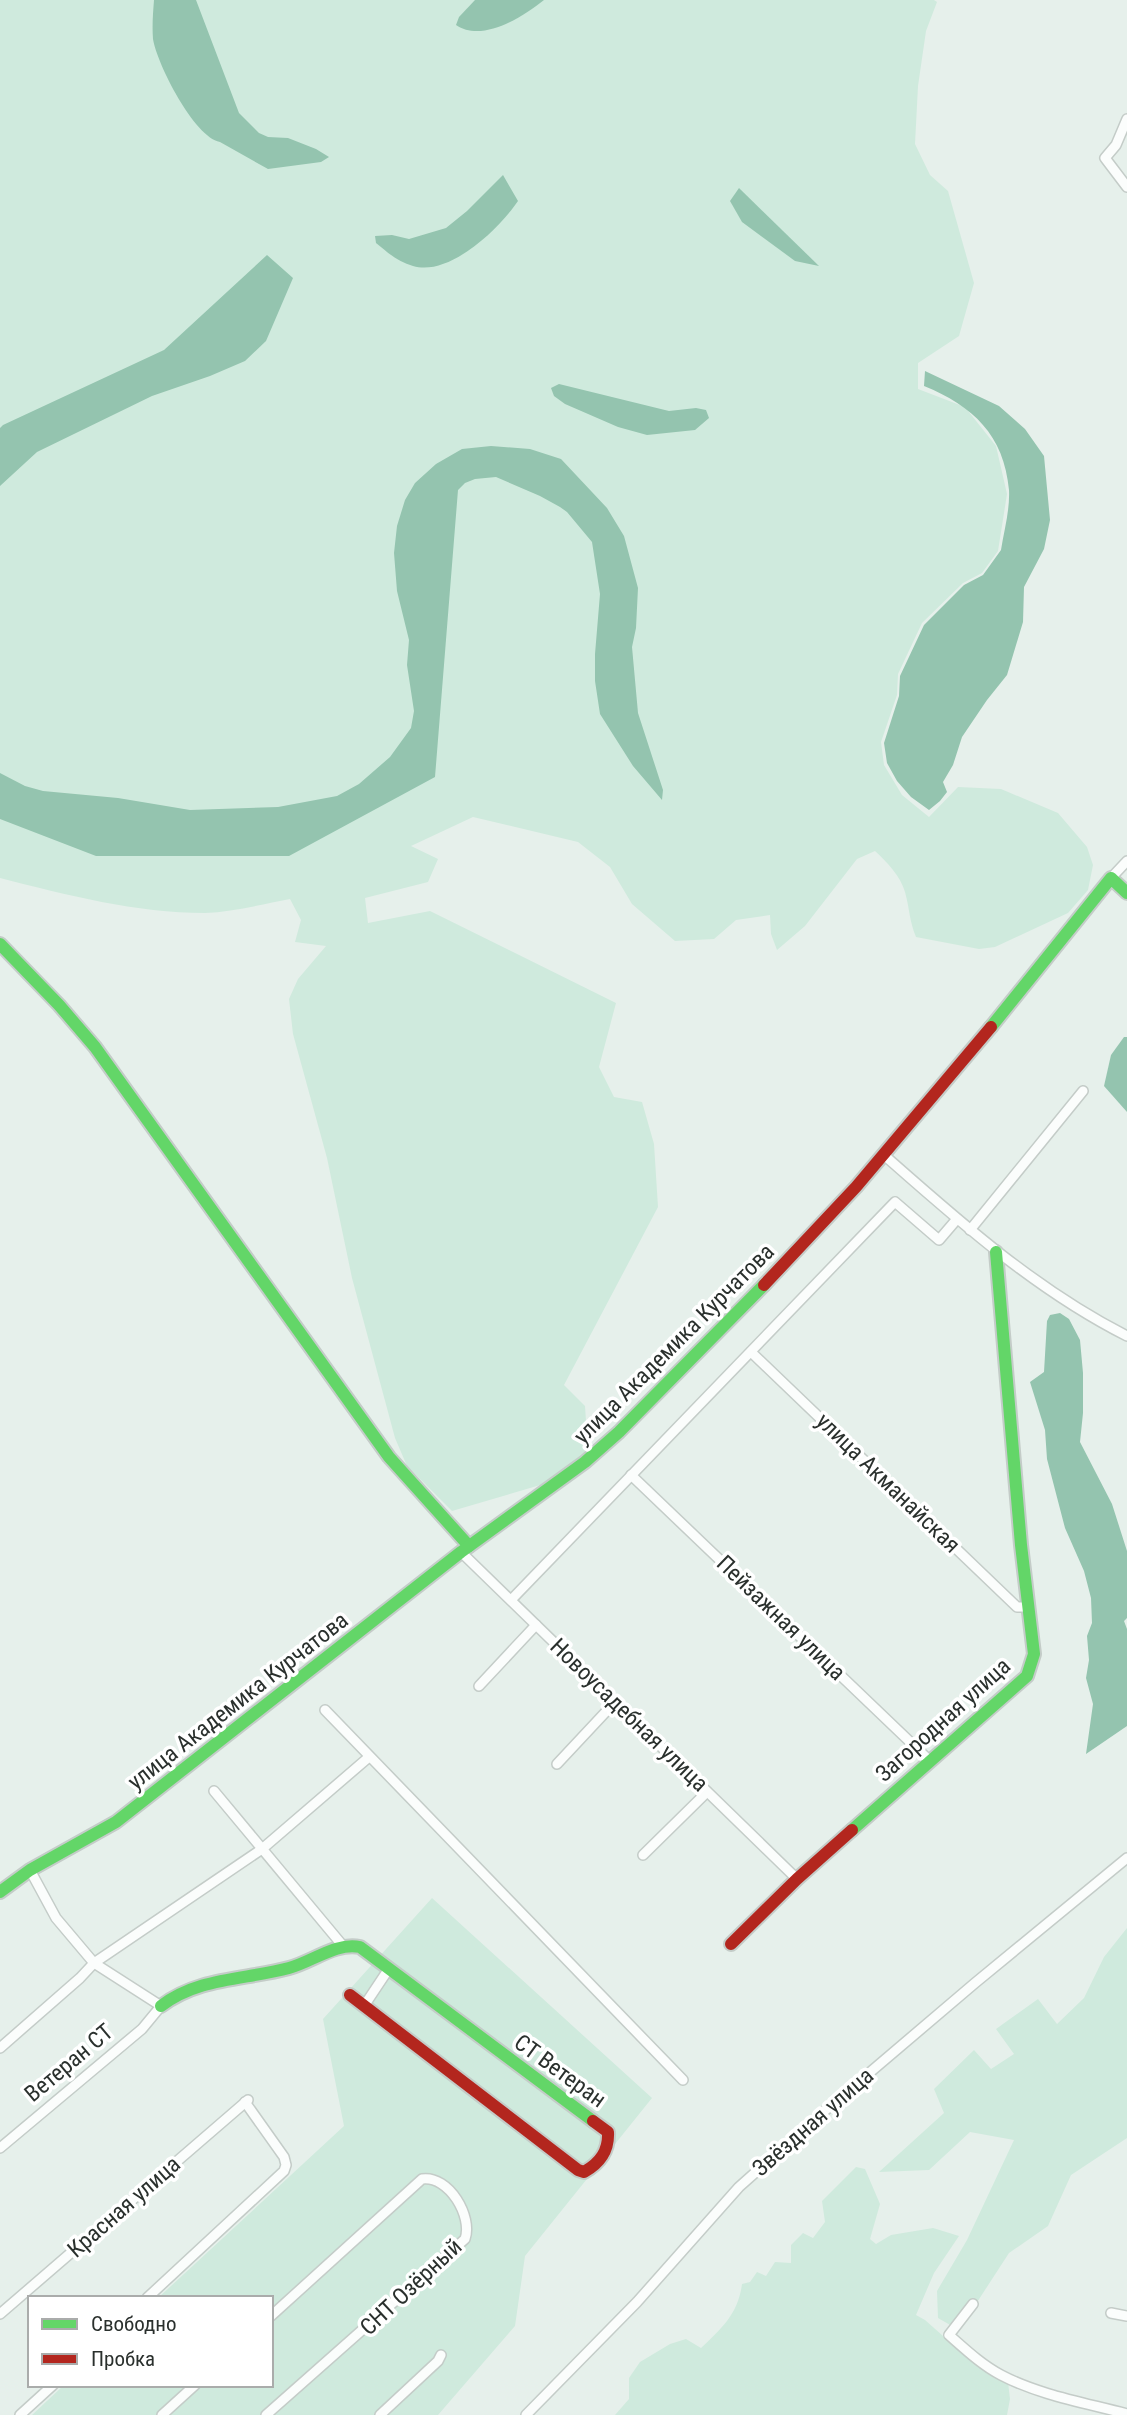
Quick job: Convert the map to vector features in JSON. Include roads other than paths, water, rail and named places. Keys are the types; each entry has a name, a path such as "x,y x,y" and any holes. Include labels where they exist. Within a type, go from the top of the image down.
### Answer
{"street":[{"path":"1127,119 1116,145 1105,158 1127,187"},
{"path":"1127,861 1111,877 1127,893"},
{"name":"улица Академика Курчатова","path":"0,1892 30,1870 116,1822 465,1549 585,1462 619,1432 750,1300 884,1155 1111,877"},
{"path":"0,944 95,1046 389,1457 465,1549"},
{"path":"970,1230 1083,1091"},
{"path":"884,1155 996,1252 1073,1305 1127,1336"},
{"path":"511,1600 895,1202 939,1240 957,1219"},
{"name":"Загородная улица","path":"731,1944 797,1879 1027,1676 1032,1665 1034,1654 1021,1545 996,1252"},
{"name":"улица Акманайская","path":"751,1352 1017,1607 1029,1607"},
{"name":"Пейзажная улица","path":"631,1475 930,1761"},
{"name":"Новоусадебная улица","path":"465,1549 536,1625 797,1879"},
{"path":"479,1686 536,1625"},
{"path":"557,1764 615,1702"},
{"path":"325,1710 683,2080"},
{"path":"0,2048 94,1963 262,1849 369,1757"},
{"path":"214,1791 343,1946"},
{"path":"643,1855 707,1792"},
{"name":"Звёздная улица","path":"526,2415 637,2302 739,2187 975,1983 1127,1858"},
{"path":"30,1870 56,1918 94,1963 161,2006"},
{"name":"СТ Ветеран","path":"343,1946 360,1947 375,1956 388,1969 608,2132 607,2151 591,2169 578,2171 350,1995"},
{"name":"Ветеран СТ","path":"0,2148 142,2029 169,1999 191,1989 287,1969 343,1946"},
{"path":"364,2006 388,1969"},
{"name":"Красная улица","path":"0,2314 246,2101 284,2157 284,2171 149,2296"},
{"name":"СНТ Озёрный","path":"266,2415 465,2239 468,2231 460,2206 451,2193 438,2182 430,2178 422,2179 273,2314"},
{"path":"973,2304 949,2335 978,2360 1021,2384 1127,2414"},
{"path":"1111,2313 1127,2316"},
{"path":"380,2415 438,2361 441,2355"},
{"path":"20,2415 51,2387"},
{"path":"162,2415 193,2387"}]}
